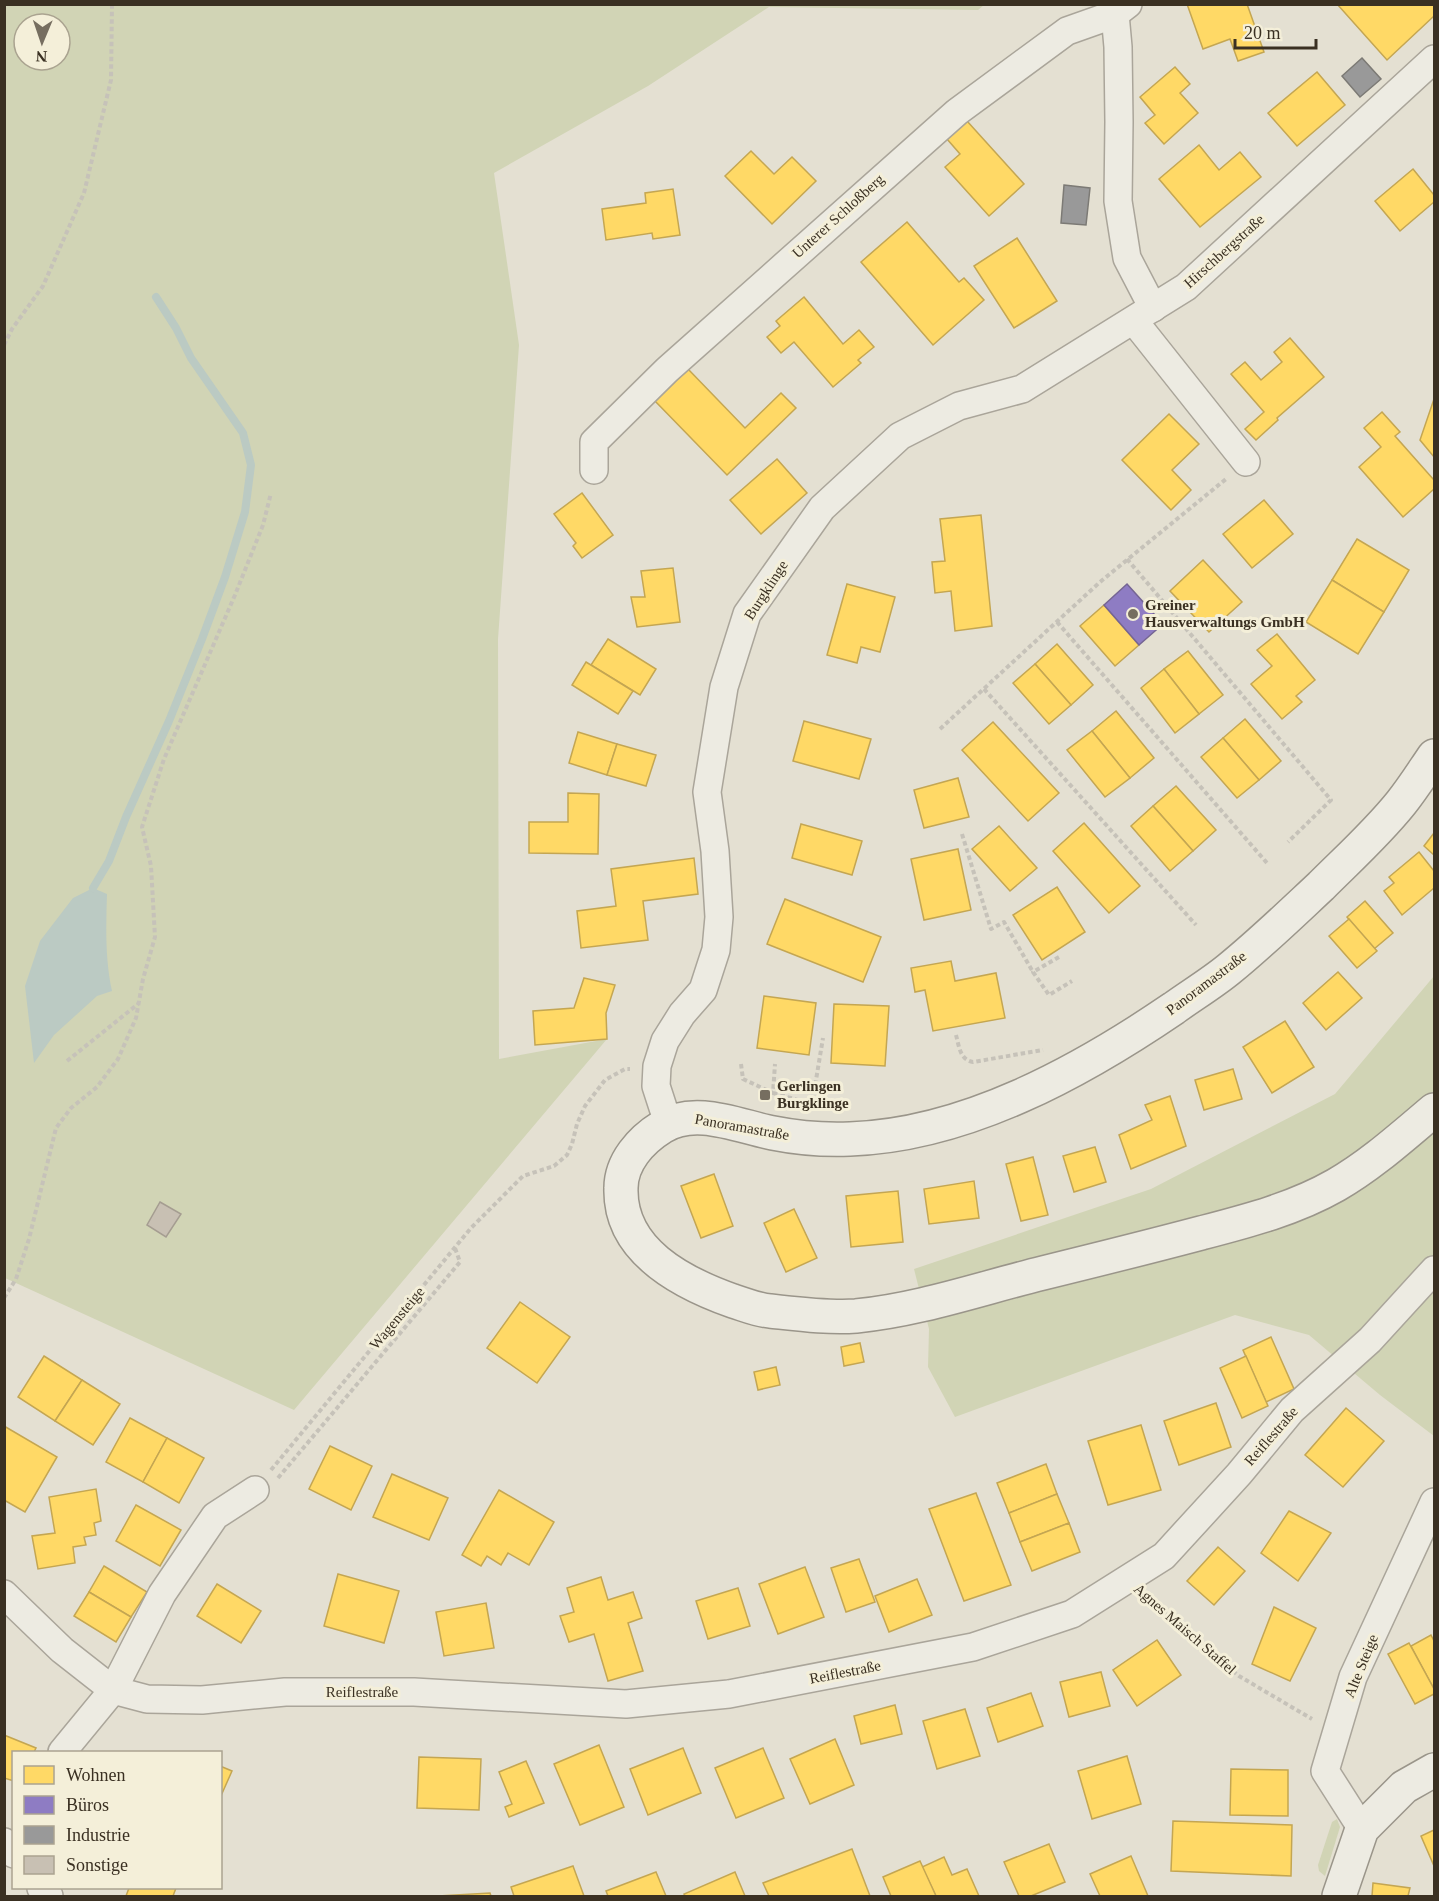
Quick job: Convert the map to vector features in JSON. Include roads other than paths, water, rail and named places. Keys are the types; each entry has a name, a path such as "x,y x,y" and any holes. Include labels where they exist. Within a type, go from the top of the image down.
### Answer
{"main road":[{"name":"Panoramastraße","path":"1434,756 1401,804 1358,849 1290,915 1226,972 1150,1024 1045,1085 957,1119 884,1137 816,1139 761,1131 708,1118 687,1118 668,1123 647,1138 629,1159 620,1180 621,1209 633,1235 652,1258 679,1278 763,1311 853,1316 904,1308 1114,1256 1291,1207 1337,1185 1386,1150 1434,1110"},
{"path":"1339,1896 1362,1829 1404,1787 1434,1770"}],"street":[{"path":"1122,9 1118,48 1118,201 1128,258 1143,315 1246,462"},
{"name":"Unterer Schloßberg","path":"594,470 594,442 667,370 865,192 957,112 1067,31 1122,9"},
{"name":"Hirschbergstraße","path":"1143,315 1186,287 1434,59"},
{"name":"Burgklinge","path":"668,1123 657,1086 657,1066 665,1041 682,1014 703,990 716,950 719,917 715,851 707,792 724,687 747,614 822,508 900,436 959,406 1022,389 1080,351 1143,315"},
{"name":"Reiflestraße","path":"4,1594 62,1650 113,1690 147,1699 202,1700 285,1692 414,1692 626,1704 729,1694 973,1647 1072,1614 1164,1556 1239,1474 1292,1410 1370,1340 1434,1270"},
{"path":"63,1751 113,1690 162,1594 215,1516 255,1490"},
{"name":"Alte Steige","path":"1362,1829 1325,1772 1353,1677 1434,1502"}],"waterway":[{"path":"93,888 109,861 202,639 225,577 245,512 251,465 243,433 191,358 176,328 156,297"}],"place":[{"name":"Greiner Hausverwaltungs GmbH","path":"1133,614"},
{"name":"Gerlingen Burgklinge","path":"765,1095"}]}
